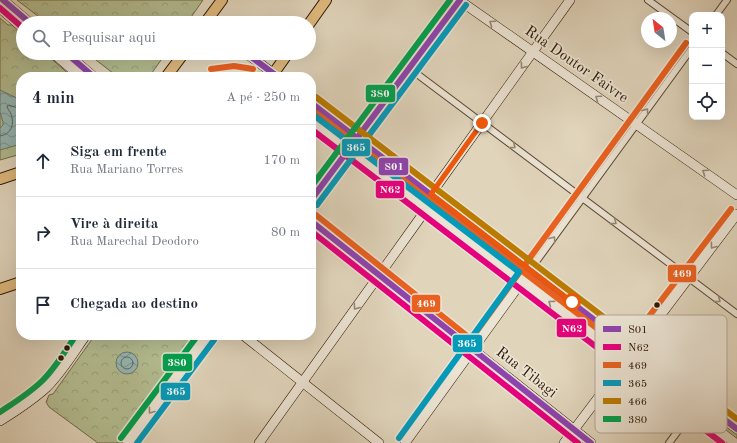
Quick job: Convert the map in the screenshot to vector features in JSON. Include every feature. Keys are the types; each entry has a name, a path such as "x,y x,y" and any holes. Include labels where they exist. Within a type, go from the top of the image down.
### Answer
{"main road":[{"path":"3,0 22,16"},
{"path":"211,16 222,0"},
{"path":"315,16 326,0"},
{"path":"316,193 459,0"},
{"name":"Rua Doutor Faivre","path":"459,0 737,194"},
{"path":"259,443 427,208 431,194 570,0"},
{"path":"0,8 16,22"},
{"path":"61,60 75,72"},
{"path":"74,60 88,72"},
{"path":"170,72 179,60"},
{"path":"250,60 253,65 253,72"},
{"path":"255,60 269,72"},
{"path":"276,72 284,60"},
{"path":"316,107 595,320"},
{"path":"316,123 595,336"},
{"path":"0,179 16,174"},
{"path":"661,315 737,214"},
{"name":"Rua Tibagi","path":"316,226 591,443"},
{"path":"452,227 489,239"},
{"path":"405,443 530,270"},
{"path":"0,289 16,284"},
{"path":"572,302 588,331"},
{"path":"0,422 46,387 55,378 82,340"},
{"path":"127,443 204,340"},
{"path":"249,340 379,443"},
{"path":"564,443 595,402"},
{"path":"727,420 737,428"},
{"path":"722,433 735,443"}],"street":[{"path":"648,0 689,30"},
{"path":"718,12 727,0"},
{"path":"530,270 689,52"},
{"path":"725,55 737,64"},
{"path":"409,68 737,314"},
{"path":"669,443 676,433"}],"green space":[{"path":"17,0 203,0 192,16 38,16"},
{"path":"0,18 8,25 12,25 16,28 16,60 53,60 66,72 16,72 16,155 0,160"},
{"path":"96,60 161,60 153,72 112,72"},
{"path":"316,106 351,132 344,142 316,119"},
{"path":"370,148 419,187 412,195 364,156"},
{"path":"460,231 489,241 521,267 515,275"},
{"path":"538,278 570,303 583,326 532,286"},
{"path":"576,308 595,323 595,335 588,330"},
{"path":"91,340 198,340 122,443 98,443 49,407 46,402 49,395 53,394"},
{"path":"727,422 737,430 737,443 724,433 727,433"}],"water":[{"path":"0,90 16,98 16,145 0,150 0,128 3,125 3,122 0,112"},
{"path":"127,352 131,353 137,359 137,367 131,373 127,374 123,373 117,367 116,363 117,359 123,353"}],"transit line":[{"name":"S01","path":"3,0 22,16"},
{"name":"380","path":"316,180 450,0"},
{"name":"S01","path":"316,193 460,0"},
{"name":"365","path":"317,205 466,5"},
{"name":"N62","path":"0,8 16,22"},
{"name":"469","path":"316,215 471,339 686,43"},
{"name":"S01","path":"74,60 88,72"},
{"name":"S01","path":"255,60 271,72"},
{"name":"469","path":"211,69 234,66 253,69"},
{"name":"466","path":"316,97 601,315"},
{"name":"S01","path":"316,107 595,320"},
{"name":"469","path":"316,113 595,327"},
{"name":"365","path":"316,117 519,272 399,438"},
{"name":"N62","path":"316,133 595,346"},
{"name":"469","path":"650,315 731,209"},
{"name":"S01","path":"316,225 591,443"},
{"name":"N62","path":"316,235 578,443"},
{"name":"380","path":"0,412 38,385 57,364 73,340"},
{"name":"380","path":"121,438 194,340"},
{"name":"365","path":"137,443 214,340"},
{"name":"466","path":"727,411 737,419"},
{"name":"S01","path":"727,421 737,429"},
{"name":"N62","path":"709,433 722,443"}],"route":[{"path":"482,123 431,194 572,302"}]}
